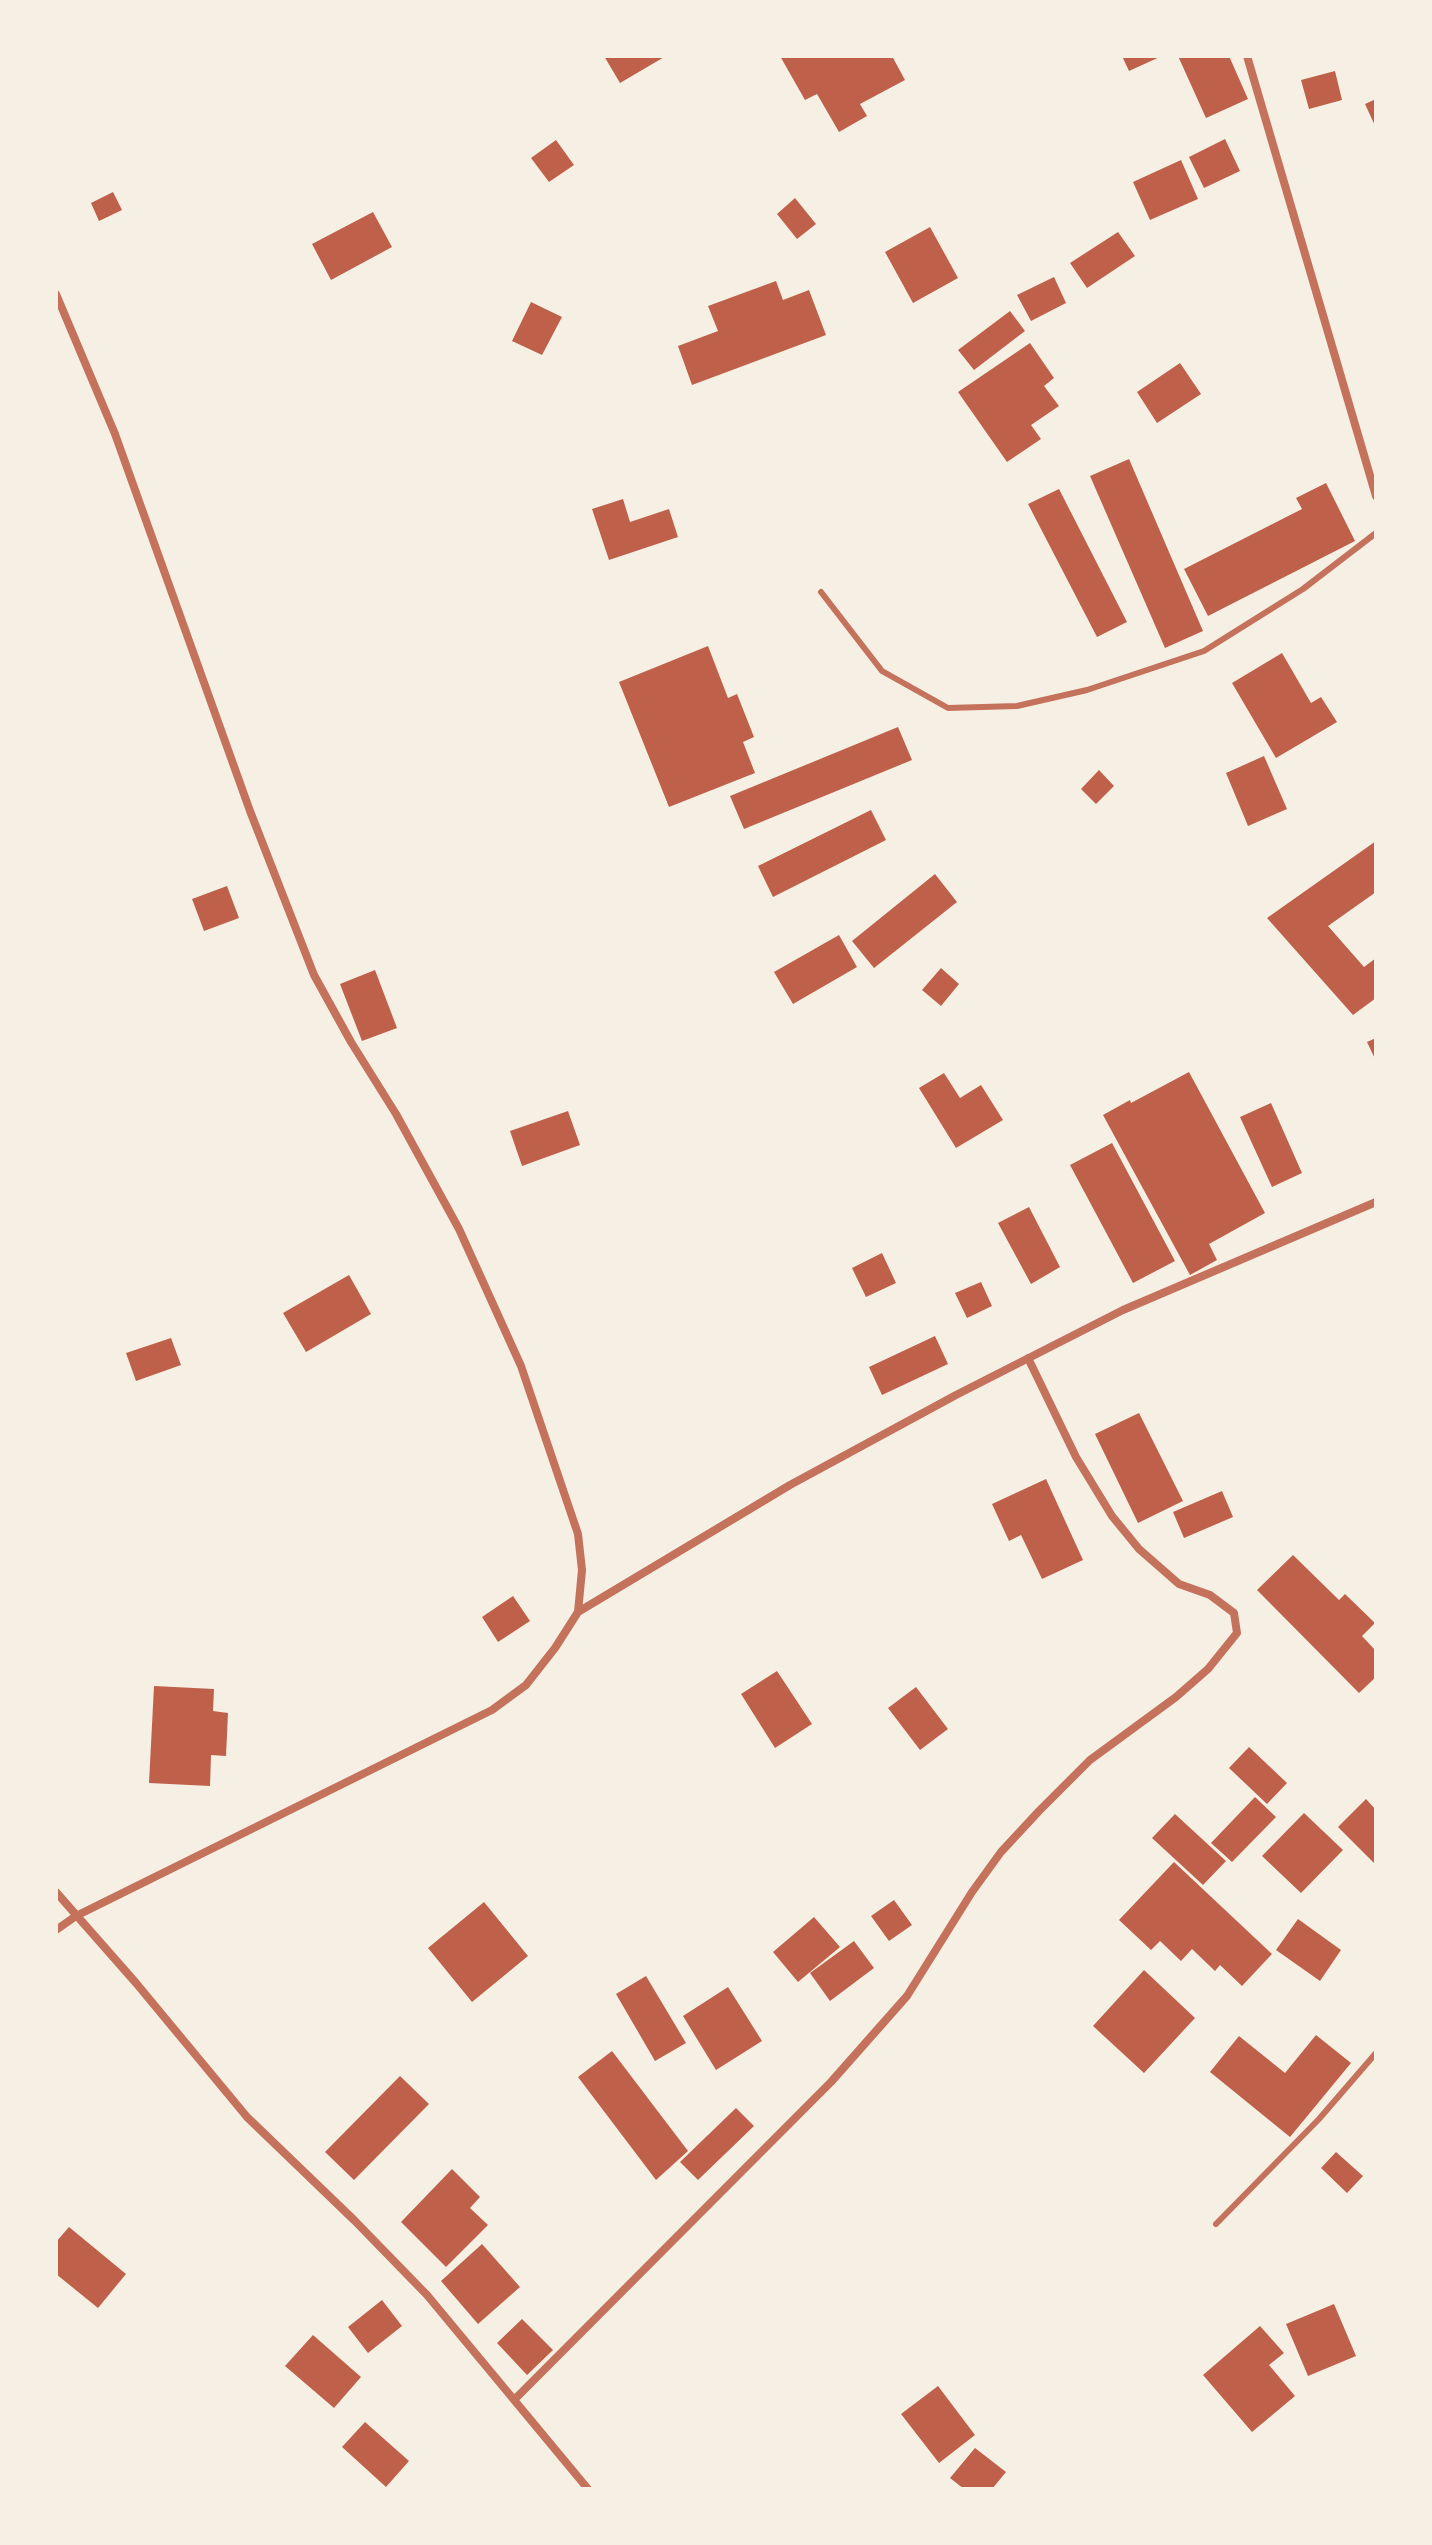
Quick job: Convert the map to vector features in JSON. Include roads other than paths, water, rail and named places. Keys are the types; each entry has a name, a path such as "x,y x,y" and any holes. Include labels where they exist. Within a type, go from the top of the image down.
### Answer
{"street":[{"path":"1247,56 1376,496"},
{"path":"56,294 115,434 270,866 314,975 459,1229 521,1366 578,1534 582,1570 578,1612"},
{"path":"56,1930 76,1916 492,1710 526,1685 578,1612 790,1485 1123,1310 1376,1202"},
{"path":"514,2400 831,2082 907,1996 994,1862 1039,1811 1090,1760 1176,1697 1208,1669 1237,1633 1234,1613 1210,1595 1179,1584 1139,1549 1112,1516 1076,1457 1028,1358"},
{"path":"56,1892 247,2117 427,2295 588,2489"}],"lane":[{"path":"821,592 882,671 948,708 1017,706 1087,690 1204,651 1303,589 1376,533"},
{"path":"1216,2224 1319,2119 1376,2053"}]}
